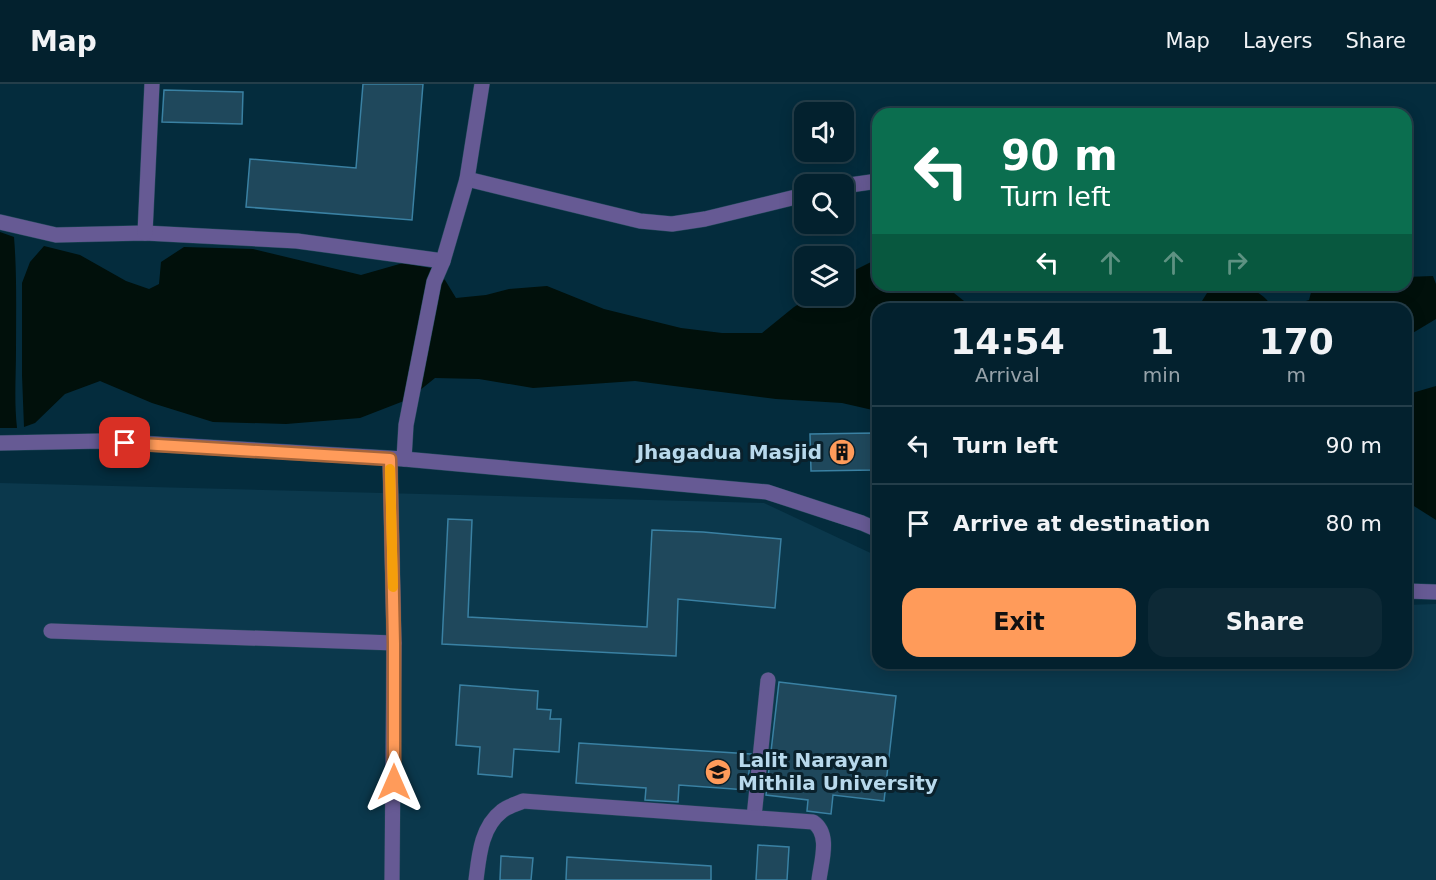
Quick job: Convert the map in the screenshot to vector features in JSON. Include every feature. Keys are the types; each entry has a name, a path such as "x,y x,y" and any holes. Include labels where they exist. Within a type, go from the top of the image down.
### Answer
{"street":[{"path":"145,233 152,84"},
{"path":"392,880 397,459 406,425 434,282 443,261 467,179 482,84"},
{"path":"467,179 640,221 672,224 705,219 794,197"},
{"path":"854,184 872,182"},
{"path":"0,222 56,236 145,233 297,241 443,261"},
{"path":"0,443 104,441 397,459 767,492 872,527"},
{"path":"1412,591 1436,592"},
{"path":"51,631 394,643"},
{"path":"754,817 768,680"},
{"path":"476,880 483,837 491,822 503,810 523,801 813,822 820,826 823,835 819,880"}],"shaded area":[{"path":"0,232 14,237 17,428 0,428"},
{"path":"44,246 80,255 126,281 149,289 159,284 161,262 184,247 253,249 361,275 403,263 431,268 445,280 456,298 486,295 509,289 547,286 604,309 681,328 722,333 762,333 796,306 854,306 854,270 872,262 872,291 952,291 966,303 872,303 872,410 842,403 776,399 635,381 533,388 479,379 435,378 409,399 360,418 286,424 213,422 152,403 100,381 65,394 35,423 24,427 22,283 30,262"},
{"path":"1433,276 1436,284 1436,319 1412,333 1412,303 1299,303 1309,300 1311,291 1412,291 1412,277"},
{"path":"1208,291 1254,291 1269,303 1201,303"},
{"path":"1436,386 1436,520 1412,505 1412,393"},
{"name":"Lalit Narayan Mithila University","path":"0,483 764,503 872,554 872,669 1412,669 1412,605 1436,604 1436,880 0,880"}],"building":[{"path":"363,84 423,84 412,220 246,207 250,159 356,168"},
{"path":"164,90 243,92 242,124 162,122"},
{"name":"Jhagadua Masjid","path":"872,433 872,470 811,471 810,434"},
{"path":"448,519 472,520 468,617 647,627 652,530 781,539 775,608 678,599 676,656 442,644"},
{"path":"779,682 896,696 884,801 833,795 831,814 807,811 808,800 766,795"},
{"path":"460,685 538,691 537,709 551,710 550,719 561,719 559,752 514,749 512,777 478,774 480,747 456,745"},
{"path":"579,743 751,754 747,790 679,785 678,802 645,800 646,788 576,783"},
{"path":"758,845 789,847 787,880 756,880"},
{"path":"501,856 533,858 531,880 500,880"},
{"path":"567,857 711,866 711,880 566,880"}],"slow traffic":[{"path":"390,469 393,587"}],"place":[{"name":"Jhagadua Masjid","path":"842,452"},
{"name":"Lalit Narayan Mithila University","path":"718,772"}],"route":[{"path":"125,443 390,459 394,782"}]}
